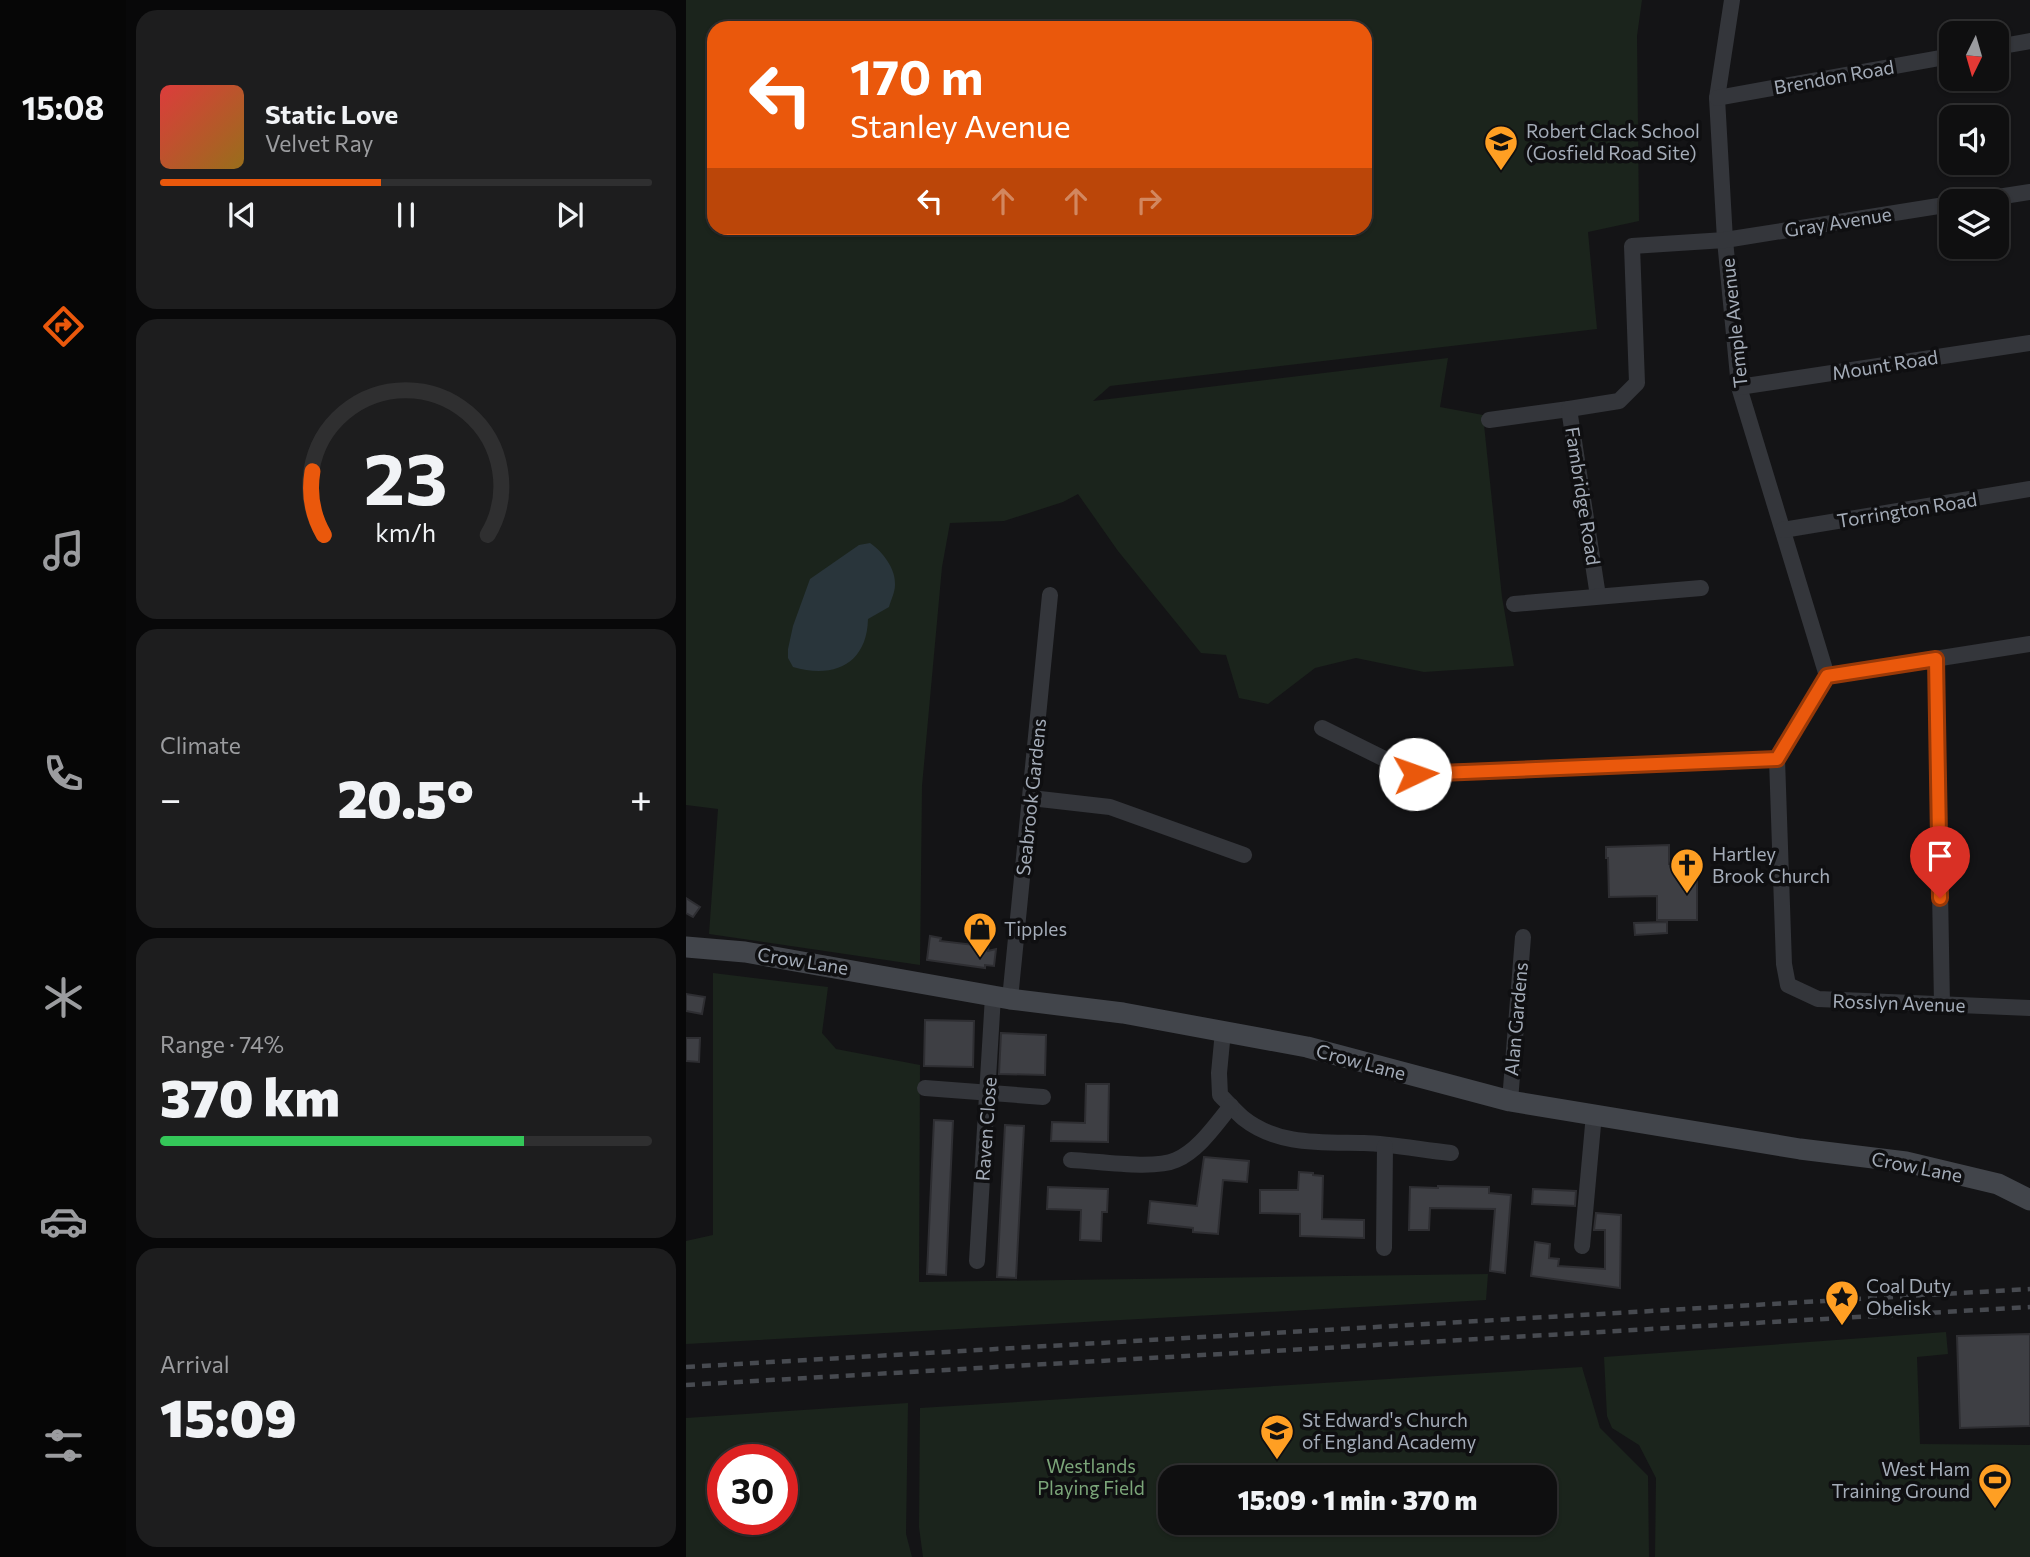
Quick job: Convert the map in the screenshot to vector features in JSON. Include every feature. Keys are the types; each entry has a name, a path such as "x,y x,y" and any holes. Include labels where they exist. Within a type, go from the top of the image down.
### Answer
{"street":[{"name":"Temple Avenue","path":"1732,0 1717,98 1725,240 1739,387 1827,676"},
{"path":"2009,45 2030,41"},
{"name":"Brendon Road","path":"1717,98 1939,57"},
{"path":"2009,195 2030,192"},
{"name":"Gray Avenue","path":"1725,240 1939,206"},
{"name":"Fambridge Road","path":"1598,596 1569,409 1619,401 1637,383 1632,246 1725,240"},
{"name":"Mount Road","path":"1739,387 2030,343"},
{"path":"1489,420 1569,409"},
{"name":"Torrington Road","path":"1783,530 2030,489"},
{"path":"1514,604 1701,588"},
{"name":"Seabrook Gardens","path":"1002,997 1031,798 1050,595"},
{"path":"1322,728 1415,774 1777,759 1827,676 2030,644"},
{"path":"1936,659 1942,1004"},
{"name":"Rosslyn Avenue","path":"1777,759 1784,964 1788,985 1818,999 2030,1008"},
{"path":"1031,798 1110,807 1244,855"},
{"name":"Alan Gardens","path":"1510,1101 1523,937"},
{"name":"Crow Lane","path":"686,947 758,954 1002,997 1123,1013 1223,1031 1307,1047 1510,1101 1800,1149 1906,1162 1998,1184 2030,1200"},
{"name":"Raven Close","path":"977,1261 988,1094 1002,997"},
{"path":"1223,1031 1220,1095 1244,1119 1283,1139 1451,1153"},
{"path":"925,1088 1043,1097"},
{"path":"1071,1160 1145,1164 1175,1160 1203,1139 1231,1106"},
{"path":"1581,1246 1594,1114"},
{"path":"1384,1248 1385,1146"}],"green space":[{"path":"686,0 1642,0 1637,36 1639,221 1588,232 1597,329 1110,386 1093,401 1448,358 1440,407 1483,415 1502,597 1514,666 1424,672 1356,658 1315,668 1268,704 1239,698 1226,655 1201,653 1118,551 1078,494 1063,502 1004,521 950,523 942,567 922,786 920,965 709,934 718,809 686,805"},
{"path":"713,973 828,987 822,1033 836,1049 920,1065 919,1282 1488,1274 1486,1300 686,1344 686,1241 713,1235"},
{"path":"1946,1332 1948,1354 1917,1357 1920,1444 2030,1445 2030,1557 1655,1557 1656,1478 1639,1445 1612,1428 1607,1416 1604,1357"},
{"name":"Westlands Playing Field","path":"1582,1367 1600,1428 1648,1476 1649,1557 923,1557 919,1527 920,1408"},
{"path":"908,1403 906,1534 912,1557 686,1557 686,1418"}],"shaded area":[{"path":"870,543 884,556 895,579 889,607 868,619 862,647 846,664 822,671 793,667 788,658 788,649 793,626 810,579 859,545"}],"building":[{"path":"1669,845 1669,864 1690,864 1690,869 1697,869 1697,920 1657,920 1657,896 1609,897 1606,847"},
{"path":"686,898 700,907 693,917 686,913"},
{"path":"1667,922 1667,933 1635,935 1634,923"},
{"path":"976,932 990,934 988,951 996,949 994,966 985,965 985,968 927,960 930,936 941,938 940,941 974,945"},
{"path":"686,994 705,997 702,1014 686,1011"},
{"path":"925,1020 974,1021 973,1067 924,1066"},
{"path":"1001,1033 1046,1035 1045,1075 999,1074"},
{"path":"686,1038 700,1038 699,1062 686,1061"},
{"path":"1086,1084 1109,1084 1108,1142 1051,1141 1052,1122 1085,1123"},
{"path":"934,1120 953,1121 946,1275 927,1274"},
{"path":"1005,1125 1024,1126 1016,1278 997,1277"},
{"path":"1204,1157 1249,1161 1247,1182 1223,1180 1218,1234 1148,1223 1150,1201 1197,1206"},
{"path":"1299,1172 1323,1176 1322,1219 1364,1220 1364,1238 1300,1236 1300,1214 1260,1213 1260,1190 1298,1190"},
{"path":"1048,1187 1108,1189 1107,1212 1102,1212 1101,1241 1080,1240 1081,1210 1047,1209"},
{"path":"1410,1187 1489,1187 1489,1193 1511,1195 1505,1273 1490,1271 1495,1209 1430,1208 1429,1230 1409,1230"},
{"path":"1533,1189 1576,1191 1575,1206 1532,1204"},
{"path":"1596,1213 1621,1215 1620,1288 1531,1276 1535,1242 1550,1244 1549,1258 1559,1259 1558,1266 1605,1269 1605,1230 1594,1230"},
{"path":"2030,1334 2030,1426 1960,1428 1957,1336"}],"railway":[{"path":"686,1367 2030,1289"},
{"path":"686,1385 2030,1307"}],"place":[{"name":"Robert Clack School (Gosfield Road Site)","path":"1501,172"},
{"name":"Hartley Brook Church","path":"1687,895"},
{"name":"Tipples","path":"980,959"},
{"name":"Coal Duty Obelisk","path":"1842,1327"},
{"name":"St Edward's Church of England Academy","path":"1277,1461"},
{"name":"West Ham Training Ground","path":"1995,1510"}],"route":[{"path":"1415,774 1777,759 1827,676 1936,659 1940,898"}]}
